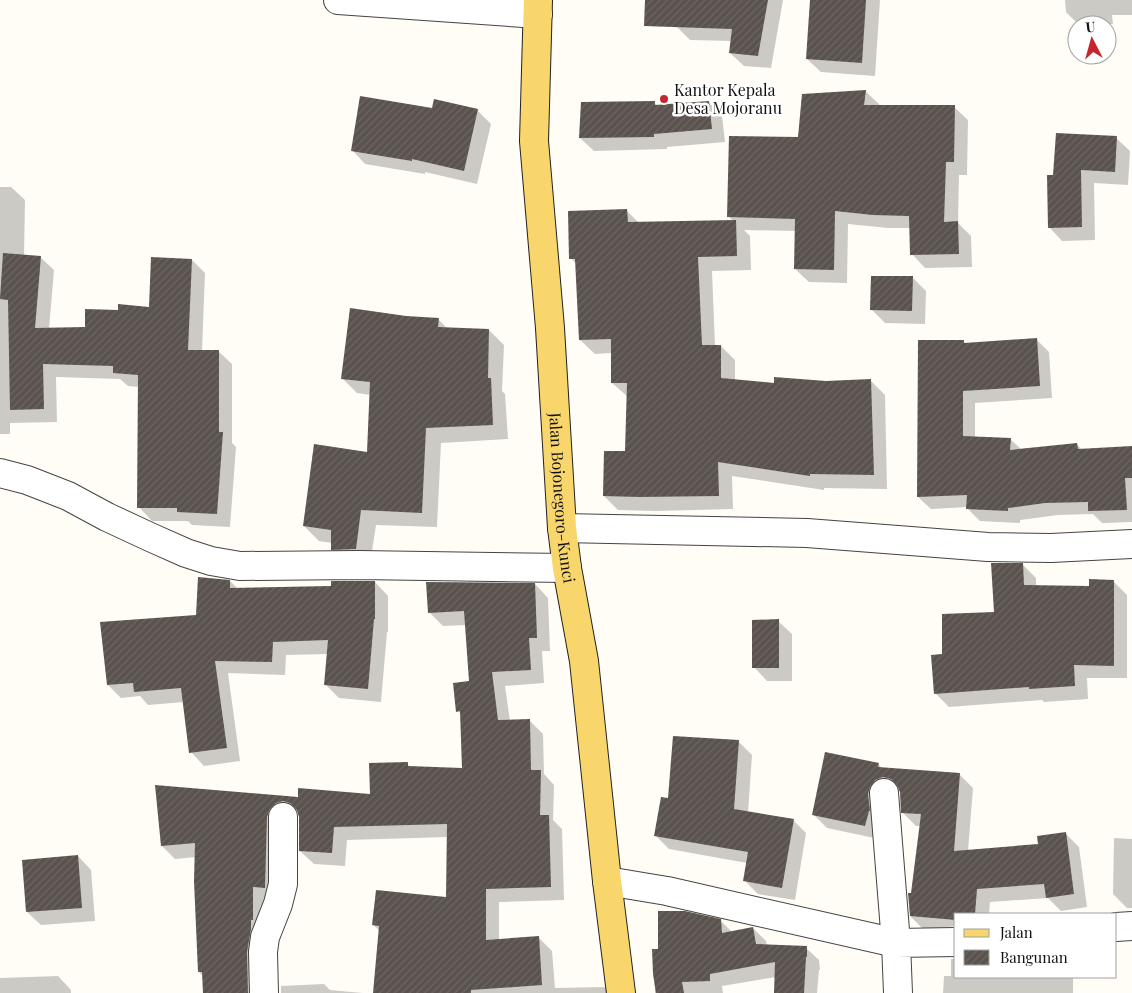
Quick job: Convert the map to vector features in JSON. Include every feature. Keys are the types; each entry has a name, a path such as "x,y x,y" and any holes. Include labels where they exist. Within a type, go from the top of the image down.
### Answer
{"main road":[{"name":"Jalan Bojonegoro-Kunci","path":"538,7 534,141 550,328 562,528 567,568 584,661 606,881 621,993"}],"street":[{"path":"338,0 538,7"},
{"path":"0,473 28,480 68,496 150,538 211,562 240,566 567,568"},
{"path":"562,528 807,533 988,547 1051,548 1132,544"},
{"path":"884,793 898,993"},
{"path":"264,993 263,952 265,937 278,904 283,884 283,817"},
{"path":"606,881 667,891 896,943 954,942"},
{"path":"1117,928 1132,926"}],"building":[{"path":"645,0 768,0 758,56 729,53 732,29 644,26"},
{"path":"810,0 866,0 862,63 806,59"},
{"path":"866,90 864,105 955,105 954,162 946,162 944,222 958,221 959,254 910,255 909,216 835,211 834,270 794,269 795,219 727,217 729,136 798,137 802,94"},
{"path":"360,96 432,108 434,99 478,109 464,171 412,159 412,161 351,151"},
{"path":"655,101 655,105 709,101 712,129 654,134 654,137 579,138 581,102"},
{"path":"1056,133 1117,136 1115,172 1081,170 1082,227 1048,228 1047,175 1053,175"},
{"path":"627,209 628,222 736,220 737,256 698,257 702,345 721,345 721,378 774,383 774,377 826,381 871,379 874,475 810,474 810,476 718,462 719,496 603,496 604,451 625,451 627,383 611,383 611,339 579,340 575,259 569,259 568,211"},
{"path":"3,253 41,256 35,328 85,327 85,309 118,310 118,304 149,307 151,257 192,259 188,350 219,350 219,432 223,432 217,514 177,512 177,508 137,508 138,375 113,373 113,366 43,364 44,409 10,410 8,300 0,299"},
{"path":"871,276 913,276 912,311 870,310"},
{"path":"350,308 406,316 439,318 438,327 489,329 488,378 491,378 493,425 426,428 422,513 361,510 356,549 331,550 331,530 303,526 314,444 367,452 370,382 341,379"},
{"path":"1037,338 1040,386 963,391 963,436 1011,438 1010,450 1077,443 1078,449 1132,446 1132,478 1125,478 1127,510 1088,511 1088,502 1045,503 1008,508 1008,511 966,509 967,495 917,497 918,340 964,340 964,343"},
{"path":"991,563 1023,563 1024,585 1089,586 1089,579 1114,580 1114,666 1074,665 1075,686 1029,689 1029,687 934,694 931,655 942,654 942,614 994,612"},
{"path":"198,577 230,580 230,588 331,586 331,581 375,581 375,619 368,689 324,685 328,640 273,642 272,662 215,661 227,748 189,753 181,688 134,692 133,683 107,685 100,622 196,615"},
{"path":"426,582 535,583 537,638 529,638 531,670 492,672 498,720 530,719 531,770 541,770 540,815 549,815 551,887 486,889 486,940 539,936 542,985 471,990 471,993 373,993 379,926 372,925 376,890 446,897 447,824 334,827 332,853 299,851 299,817 297,810 290,803 283,801 276,803 270,809 267,817 265,888 253,887 253,920 251,920 247,952 248,993 203,993 202,972 198,972 194,881 195,843 161,846 155,785 298,797 298,788 370,794 369,763 408,762 408,766 462,768 460,711 456,712 453,683 469,681 464,611 428,613"},
{"path":"779,619 779,668 752,668 752,620"},
{"path":"673,736 739,740 734,809 794,819 782,888 743,881 748,852 654,836 661,797 668,798"},
{"path":"825,752 879,763 878,767 960,773 954,851 1038,844 1037,836 1066,832 1074,894 1046,898 1044,884 977,889 975,913 954,913 954,920 910,916 908,893 911,893 921,814 901,813 900,792 897,785 891,779 883,777 875,780 868,794 870,811 865,826 812,815"},
{"path":"78,855 82,908 26,912 22,860"},
{"path":"658,911 685,911 721,919 722,933 753,927 756,944 807,946 804,993 774,993 775,962 710,974 710,981 682,982 684,993 656,993 652,949 658,949"}],"place":[{"name":"Kantor Kepala Desa Mojoranu","path":"664,99"}]}
